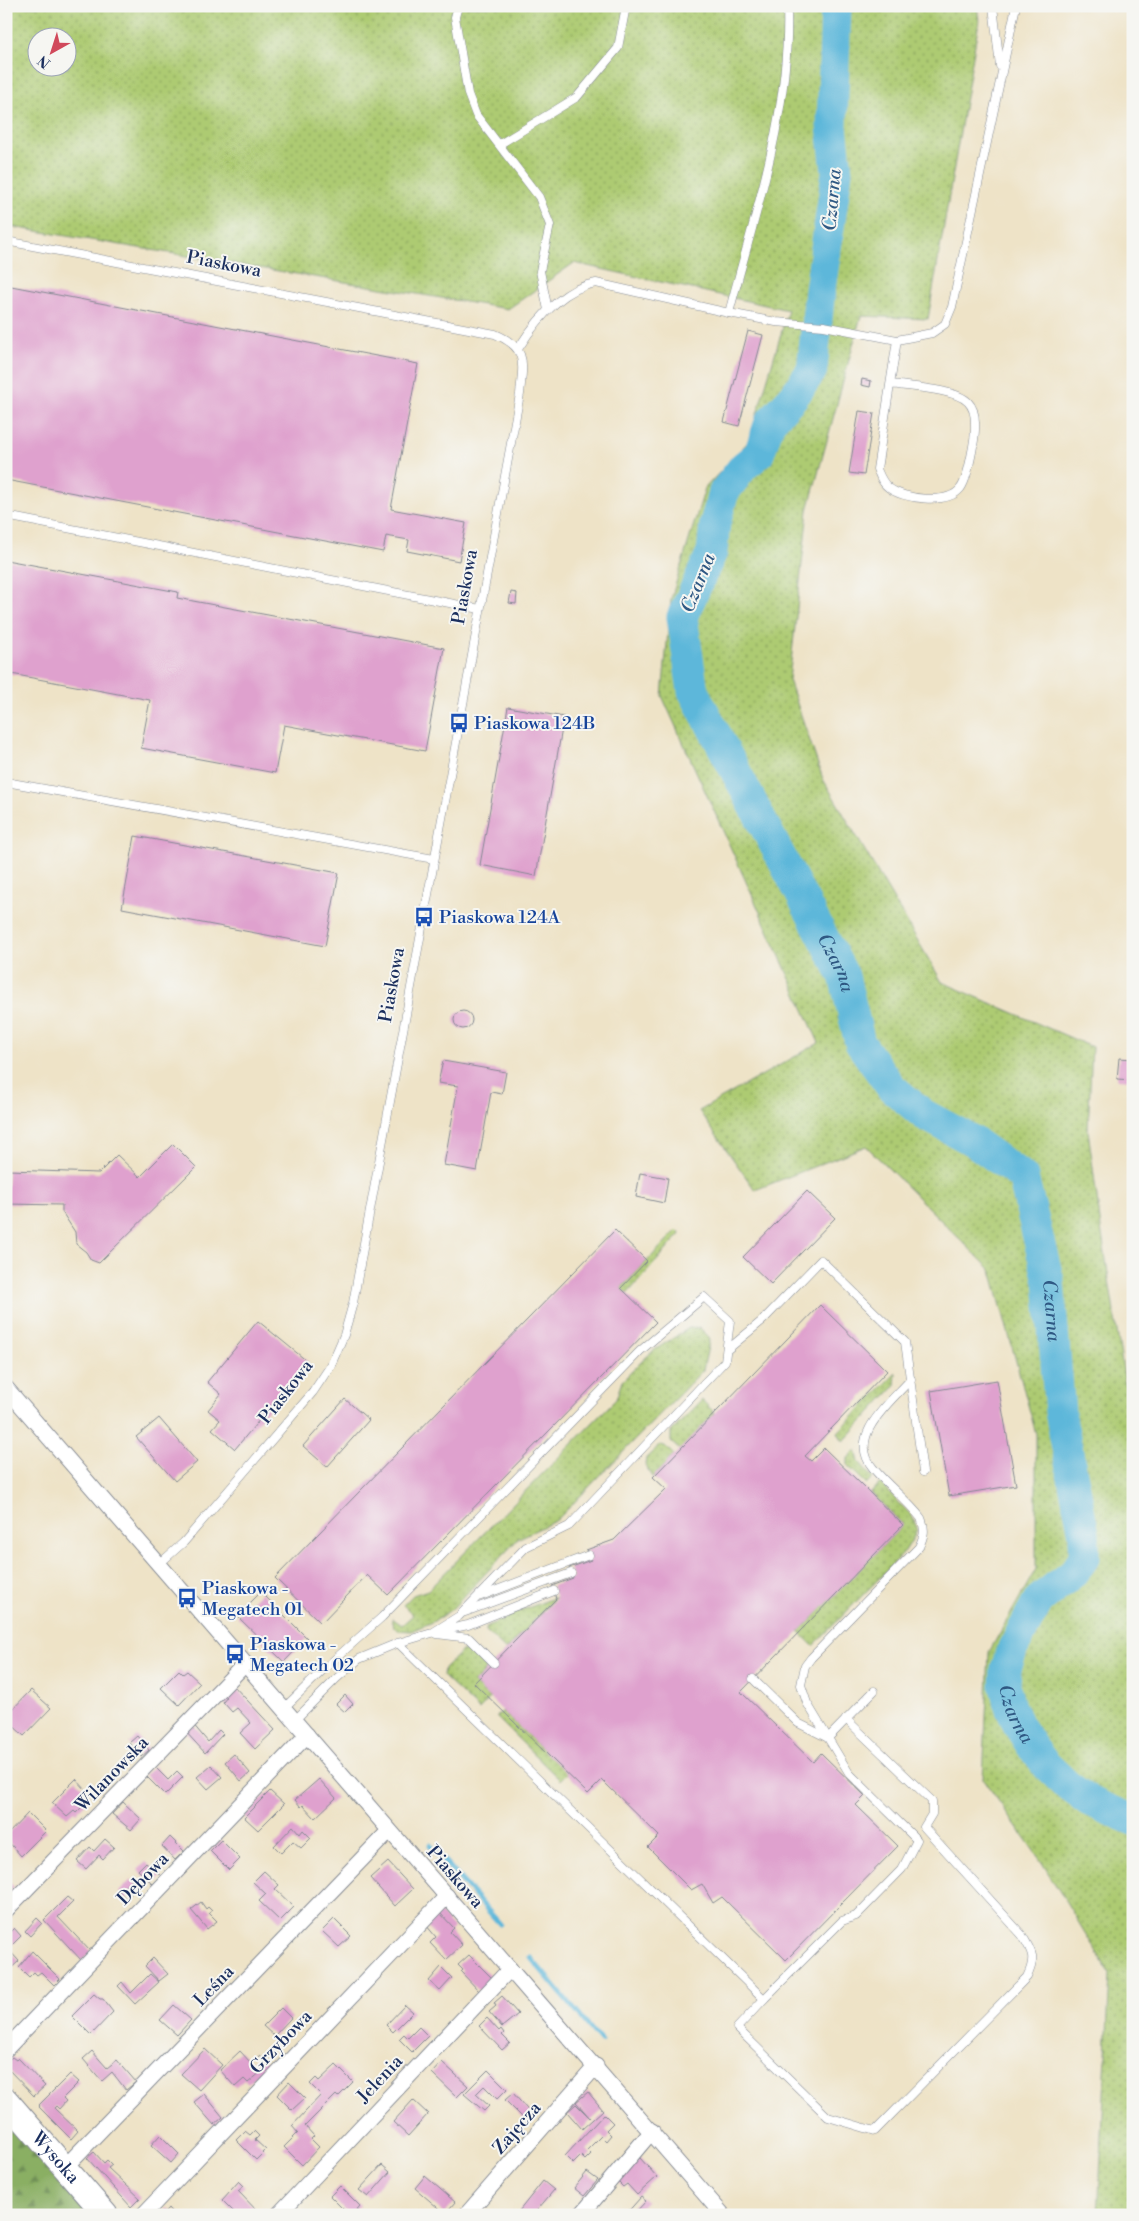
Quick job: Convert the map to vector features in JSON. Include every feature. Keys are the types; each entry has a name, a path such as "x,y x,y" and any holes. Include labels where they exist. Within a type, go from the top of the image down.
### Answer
{"main road":[{"name":"Wysoka","path":"6,2100 106,2215"}],"street":[{"name":"Piaskowa","path":"6,1388 158,1566 596,2066 723,2215"},
{"name":"Wilanowska","path":"6,1910 245,1664"},
{"name":"Dębowa","path":"6,2049 307,1736"},
{"name":"Leśna","path":"64,2167 390,1831"},
{"name":"Grzybowa","path":"143,2215 447,1896"},
{"name":"Jelenia","path":"278,2215 510,1969"},
{"name":"Zajęcza","path":"466,2215 596,2066"},
{"path":"581,2215 652,2131"}],"lane":[{"path":"458,6 455,17 468,94 476,115 539,197 550,225 540,271 548,310"},
{"path":"500,144 577,97 618,48 626,6"},
{"path":"729,313 768,166 783,94 788,38 787,6"},
{"path":"993,6 1000,76"},
{"path":"518,349 533,326 548,310 586,285 596,283 776,322 824,326 898,340 932,332 944,324 952,307 1016,6"},
{"name":"Piaskowa","path":"6,241 495,334 509,340 518,349 522,365 520,394 355,1294 344,1335 331,1364 313,1392 184,1542 158,1566"},
{"path":"891,384 956,394 968,402 974,412 975,425 966,479 960,490 950,497 937,500 902,494 889,488 881,480 877,469 898,340"},
{"path":"6,516 480,609"},
{"path":"6,782 434,859"},
{"path":"727,1350 763,1320 822,1260 905,1342 923,1472"},
{"path":"283,1709 382,1617 640,1351 704,1297 730,1322 725,1361 569,1526 526,1547 462,1614"},
{"path":"911,1379 876,1418 868,1430 864,1443 865,1456 873,1468 922,1518 925,1527 924,1536 919,1547 805,1666 801,1684 803,1694 849,1773 917,1840"},
{"path":"479,1597 589,1555"},
{"path":"432,1633 462,1614 571,1573"},
{"path":"294,1721 337,1678 360,1659 398,1643 468,1624 554,1592"},
{"path":"432,1633 469,1638 494,1662"},
{"path":"398,1643 764,1999"},
{"path":"753,1679 798,1722 828,1738"},
{"path":"828,1738 874,1691"},
{"path":"846,1719 932,1801 932,1814 924,1827 902,1869 856,1916 842,1920 737,2028 828,2117 875,2131 1026,1977 1033,1963 1031,1950 1022,1935 924,1827"}],"green space":[{"path":"6,6 977,6 979,21 928,319 861,316 808,510 789,680 823,779 942,982 1092,1047 1088,1130 1133,1434 1133,2215 1098,2215 1110,1974 1041,1861 983,1779 989,1652 1036,1569 1036,1434 991,1270 866,1146 755,1190 699,1111 819,1043 662,696 671,599 705,488 749,441 788,310 574,263 508,309 6,226"},
{"path":"677,1230 680,1233 679,1236 627,1294 621,1288"},
{"path":"689,1328 700,1328 708,1336 709,1342 703,1370 557,1520 519,1538 452,1609 434,1621 411,1631 398,1630 394,1627 392,1618 402,1625 413,1615 403,1605 413,1595 428,1590 616,1399 622,1381 653,1351"},
{"path":"896,1373 895,1386 845,1440 842,1440 838,1432"},
{"path":"702,1400 715,1413 680,1450 671,1442 671,1432"},
{"path":"660,1445 665,1446 674,1455 653,1477 645,1465 646,1458"},
{"path":"856,1450 859,1462 873,1478 867,1484 848,1466 848,1458"},
{"path":"880,1483 912,1516 917,1528 915,1535 903,1554 813,1646 799,1632 903,1525 871,1493"},
{"path":"556,1597 506,1650 486,1631 487,1626 507,1618 507,1616"},
{"path":"463,1650 471,1654 487,1669 474,1683 490,1698 479,1710 443,1676 444,1668"},
{"path":"503,1711 567,1773 560,1780 496,1717"},
{"path":"6,2113 95,2215 6,2215"}],"building":[{"path":"6,285 418,364 391,509 466,523 459,561 407,551 409,540 386,536 383,552 6,480"},
{"path":"748,331 763,335 739,426 724,422"},
{"path":"862,379 871,381 870,387 861,385"},
{"path":"859,411 874,413 864,475 849,473"},
{"path":"6,560 178,592 177,598 444,648 425,751 284,725 275,773 141,748 150,700 6,673"},
{"path":"511,592 517,593 516,604 509,603"},
{"path":"508,707 564,717 536,876 480,865"},
{"path":"135,836 339,873 325,946 122,908"},
{"path":"463,1011 469,1014 472,1020 469,1026 463,1029 457,1026 454,1020 457,1014"},
{"path":"1119,1058 1133,1059 1132,1080 1117,1079"},
{"path":"443,1061 506,1072 502,1094 491,1092 477,1171 444,1165 458,1086 438,1083"},
{"path":"173,1144 196,1167 99,1263 91,1260 86,1252 76,1244 75,1232 62,1212 62,1205 6,1204 8,1170 99,1173 117,1155 140,1177"},
{"path":"640,1173 668,1178 664,1203 636,1197"},
{"path":"807,1191 835,1218 771,1284 743,1257"},
{"path":"615,1230 647,1261 621,1288 656,1322 388,1595 367,1575 321,1623 275,1578"},
{"path":"820,1305 887,1371 805,1456 811,1461 824,1448 903,1525 741,1692 813,1762 821,1753 865,1796 856,1805 898,1846 786,1960 722,1897 713,1903 702,1884 691,1890 648,1847 659,1836 602,1780 588,1794 474,1683 556,1599 552,1586 573,1578 569,1568 591,1560 586,1550 614,1540 666,1489 653,1477"},
{"path":"258,1321 308,1362 235,1449 212,1429 220,1420 208,1410 221,1394 207,1382"},
{"path":"997,1380 1016,1485 949,1496 931,1391"},
{"path":"345,1399 369,1420 327,1467 303,1446"},
{"path":"159,1418 197,1462 175,1481 136,1437"},
{"path":"261,1592 307,1638 284,1662 237,1616"},
{"path":"179,1670 183,1674 187,1671 200,1683 179,1705 161,1688"},
{"path":"232,1684 275,1730 255,1749 240,1733 251,1723 237,1708 232,1712 223,1702 227,1697 222,1692"},
{"path":"31,1690 51,1708 24,1736 6,1719 6,1716"},
{"path":"345,1695 353,1704 345,1712 336,1704"},
{"path":"192,1723 208,1742 219,1730 223,1734 205,1753 185,1731"},
{"path":"137,1736 149,1750 141,1757 129,1743"},
{"path":"234,1754 250,1773 241,1781 225,1762"},
{"path":"211,1765 222,1777 208,1789 197,1777"},
{"path":"154,1766 168,1780 177,1771 183,1777 165,1795 145,1775"},
{"path":"76,1779 87,1791 83,1795 87,1802 76,1813 74,1811 67,1817 52,1803"},
{"path":"319,1779 336,1798 315,1818 303,1805 301,1807 295,1800"},
{"path":"270,1791 284,1804 258,1830 244,1817"},
{"path":"123,1802 141,1819 131,1830 112,1814"},
{"path":"28,1813 46,1831 21,1856 6,1839 6,1836"},
{"path":"293,1826 300,1834 303,1830 311,1838 301,1848 293,1841 281,1853 274,1846"},
{"path":"170,1837 184,1851 175,1860 162,1846"},
{"path":"105,1839 114,1847 103,1859 99,1855 86,1869 77,1861 90,1847 94,1851"},
{"path":"221,1840 240,1859 229,1870 210,1851"},
{"path":"146,1862 161,1876 153,1884 138,1870"},
{"path":"388,1862 413,1889 395,1906 370,1878"},
{"path":"264,1871 279,1885 275,1889 294,1907 280,1921 259,1901 266,1894 253,1882"},
{"path":"6,1879 14,1887 6,1895"},
{"path":"131,1880 138,1886 126,1899 119,1892"},
{"path":"67,1897 73,1902 58,1917 91,1952 82,1961 44,1920"},
{"path":"201,1902 206,1909 208,1907 212,1911 209,1913 217,1921 207,1929 191,1910"},
{"path":"439,1912 454,1928 450,1932 462,1945 446,1960 430,1943 436,1937 426,1925"},
{"path":"37,1918 42,1923 30,1936 25,1931"},
{"path":"334,1919 351,1936 339,1947 322,1931"},
{"path":"14,1928 21,1936 12,1945 8,1941 6,1943 6,1930 9,1933"},
{"path":"6,1947 19,1961 6,1973 6,1961 9,1958 6,1956"},
{"path":"32,1951 60,1979 54,1985 41,1972 37,1975 34,1972 29,1977 19,1967"},
{"path":"469,1955 493,1979 480,1992 461,1972 463,1970 458,1965"},
{"path":"153,1958 168,1974 159,1981 145,1966"},
{"path":"441,1967 452,1978 440,1991 429,1981"},
{"path":"150,1974 159,1982 135,2004 118,1986 122,1982 131,1993"},
{"path":"94,1994 103,1999 113,2012 91,2035 72,2016"},
{"path":"502,1996 518,2014 502,2027 489,2012 496,2006 494,2003"},
{"path":"174,2005 191,2020 177,2035 160,2020"},
{"path":"405,2005 413,2012 393,2032 386,2025"},
{"path":"281,2008 291,2018 274,2036 263,2026"},
{"path":"487,2018 499,2031 501,2029 504,2033 502,2035 510,2043 502,2050 479,2026"},
{"path":"419,2027 428,2036 412,2052 399,2039 404,2034 408,2038"},
{"path":"205,2049 222,2065 199,2090 181,2074"},
{"path":"92,2051 107,2068 117,2060 136,2082 126,2090 112,2072 102,2081 83,2059"},
{"path":"240,2051 251,2063 260,2055 269,2065 248,2083 244,2079 235,2087 220,2070"},
{"path":"12,2057 16,2060 18,2058 45,2086 34,2096 6,2067 6,2062"},
{"path":"442,2062 468,2086 457,2097 432,2073"},
{"path":"336,2065 353,2082 338,2097 336,2095 305,2126 314,2136 311,2139 319,2147 302,2165 284,2147 298,2133 292,2126 321,2095 310,2084 316,2078 319,2081"},
{"path":"488,2070 507,2089 497,2099 484,2086 476,2094 489,2106 484,2111 464,2094"},
{"path":"70,2074 79,2082 63,2098 66,2101 59,2109 56,2106 54,2108 78,2131 71,2139 38,2106"},
{"path":"289,2082 305,2098 292,2110 277,2095"},
{"path":"588,2092 603,2110 582,2129 567,2112 576,2104 590,2118 576,2102"},
{"path":"513,2093 533,2116 527,2122 505,2100"},
{"path":"204,2094 223,2117 214,2125 194,2102"},
{"path":"413,2100 428,2114 408,2136 393,2122"},
{"path":"604,2114 613,2123 606,2130 611,2135 606,2141 601,2136 587,2150 591,2154 585,2160 581,2156 573,2164 565,2156"},
{"path":"245,2131 250,2135 254,2131 259,2136 255,2140 266,2150 256,2160 236,2140"},
{"path":"160,2135 179,2154 171,2163 151,2145"},
{"path":"94,2152 104,2163 107,2160 112,2165 108,2168 140,2198 131,2207 87,2158"},
{"path":"640,2158 657,2177 637,2195 627,2184 623,2187 616,2180"},
{"path":"382,2165 390,2172 368,2197 359,2190"},
{"path":"587,2172 598,2180 584,2196 574,2188"},
{"path":"425,2176 455,2202 445,2214 415,2188"},
{"path":"239,2181 244,2186 238,2191 261,2215 237,2215 222,2200"},
{"path":"543,2181 554,2190 533,2215 524,2215 519,2211"},
{"path":"340,2186 360,2206 352,2215 349,2215 330,2196"},
{"path":"641,2197 646,2201 633,2215 625,2215"},
{"path":"168,2208 174,2215 162,2215"}],"waterway":[{"name":"Czarna","path":"836,6 832,126 837,172 820,290 812,370 794,396 770,422 759,454 744,466 724,492 715,523 712,552 682,617 693,691 844,976 860,1043 891,1087 923,1114 973,1141 1023,1177 1049,1281 1060,1412 1084,1534 1084,1558 1073,1573 1039,1600 1013,1648 1006,1668 1005,1687 1010,1707 1018,1725 1045,1764 1067,1785 1089,1801 1133,1820"},
{"path":"430,1845 500,1924"},
{"path":"530,1957 601,2041"}],"place":[{"name":"Piaskowa 124B","path":"459,723"},
{"name":"Piaskowa 124A","path":"424,917"},
{"name":"Piaskowa - Megatech 01","path":"187,1598"},
{"name":"Piaskowa - Megatech 02","path":"235,1654"}]}
